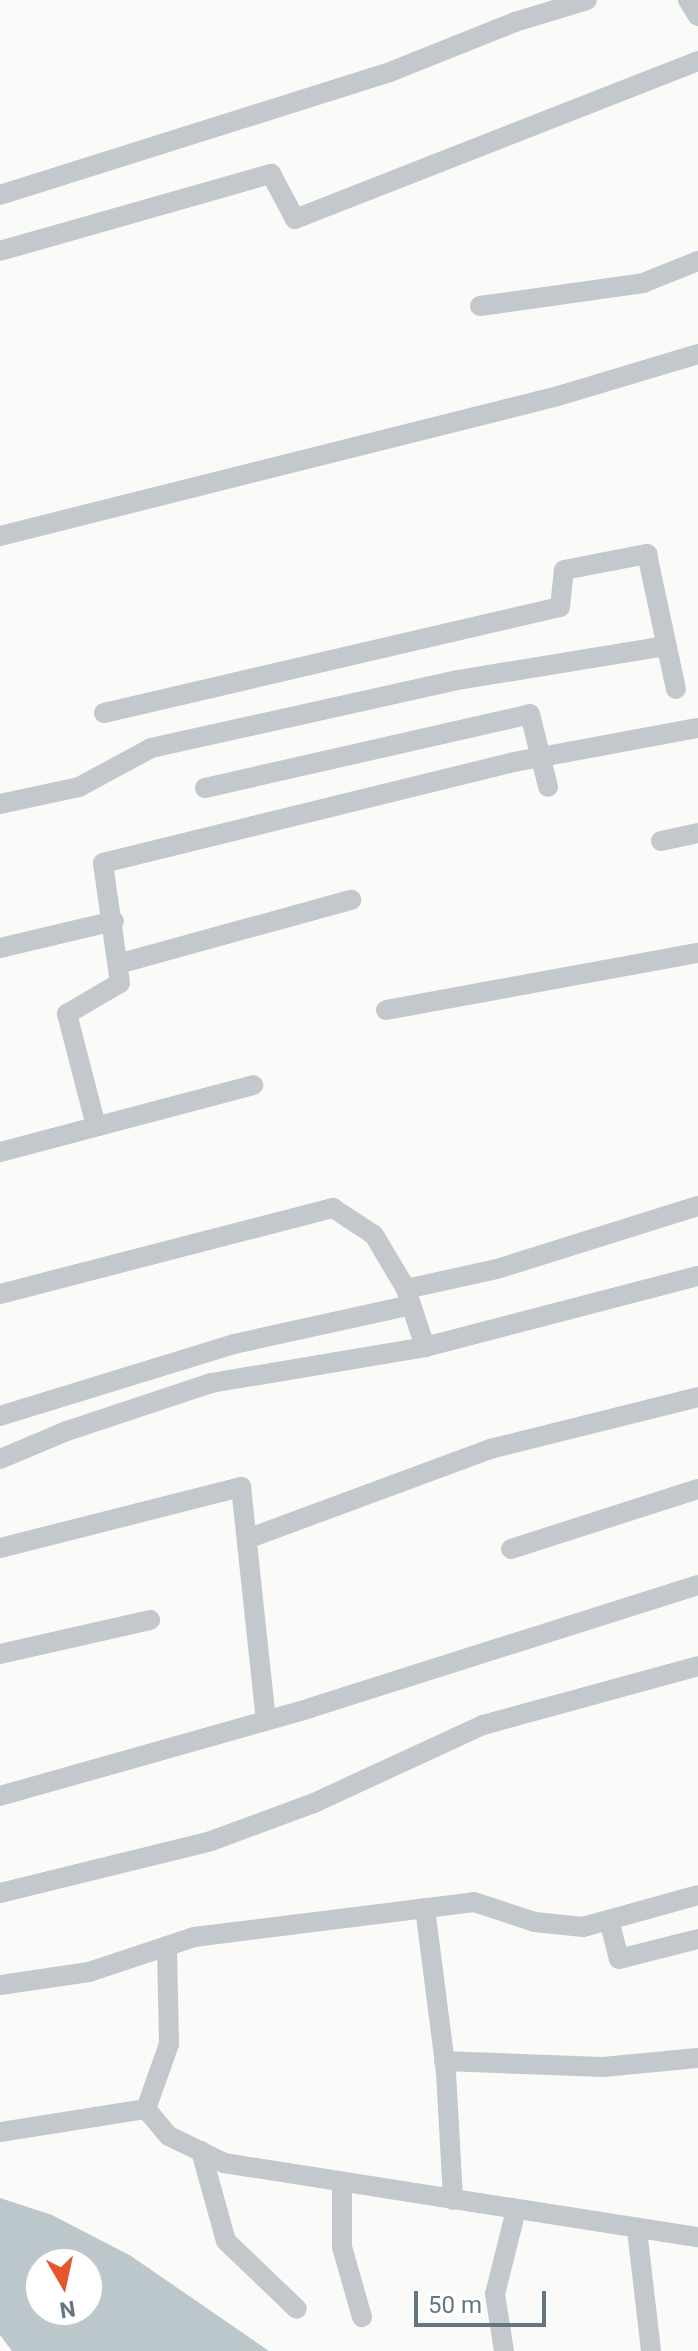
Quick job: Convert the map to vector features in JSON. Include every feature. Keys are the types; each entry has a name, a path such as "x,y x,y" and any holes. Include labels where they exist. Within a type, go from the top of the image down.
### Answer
{"street":[{"path":"0,195 390,72 515,22 587,0"},
{"path":"688,0 698,16"},
{"path":"0,251 271,174 295,219 698,61"},
{"path":"480,306 643,283 698,261"},
{"path":"0,536 543,400 698,354"},
{"path":"104,713 560,607 564,570 647,554 676,689"},
{"path":"0,804 79,787 151,748 458,680 666,646"},
{"path":"205,788 530,714 548,787"},
{"path":"96,1126 67,1014 120,983 114,921 103,863 514,762 542,761 698,728"},
{"path":"661,841 698,833"},
{"path":"118,964 351,900"},
{"path":"0,948 114,921"},
{"path":"386,1010 698,953"},
{"path":"0,1152 253,1085"},
{"path":"0,1416 234,1344 408,1297 698,1206"},
{"path":"0,1294 333,1208 374,1235 408,1297 425,1347"},
{"path":"0,1459 211,1383 425,1347 697,1279"},
{"path":"247,1539 490,1449 698,1397"},
{"path":"0,1548 241,1487 266,1721"},
{"path":"511,1549 698,1489"},
{"path":"0,1796 266,1721 698,1585"},
{"path":"0,1654 150,1620"},
{"path":"0,1893 211,1841 314,1803 483,1725 698,1666"},
{"path":"0,1985 89,1972 194,1937 474,1902 535,1922 583,1927 698,1895"},
{"path":"425,1908 444,2061 453,2200"},
{"path":"609,1920 619,1959 698,1939"},
{"path":"146,2109 169,2044 167,1946"},
{"path":"444,2061 603,2067 698,2058"},
{"path":"0,2132 146,2109"},
{"path":"146,2109 169,2136 224,2163 637,2230 698,2237"},
{"path":"201,2151 226,2241 297,2309"},
{"path":"342,2182 342,2247 362,2317"},
{"path":"504,2351 495,2294 516,2210"},
{"path":"637,2230 651,2351"}],"shaded area":[{"path":"0,2198 52,2215 131,2256 269,2351 12,2351 0,2335"}]}
